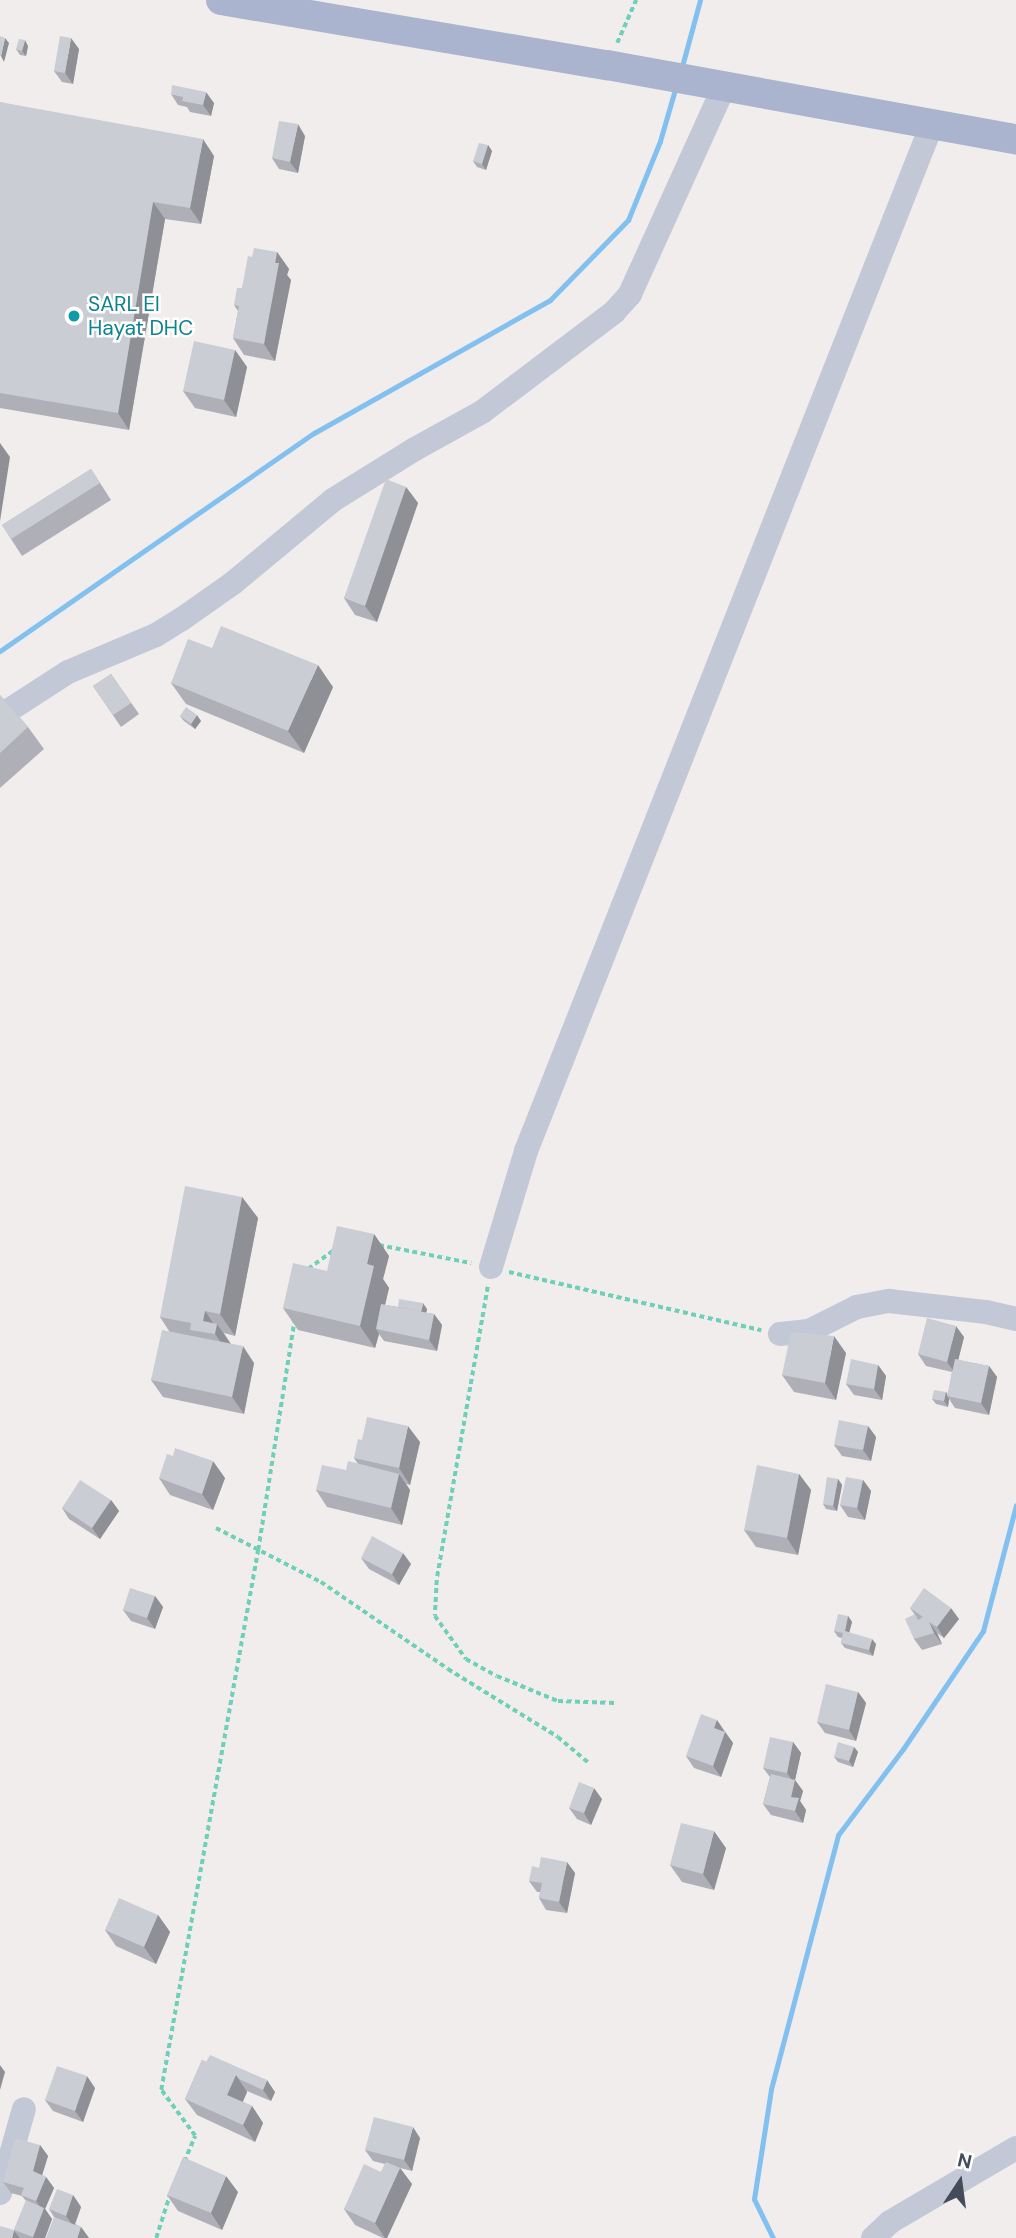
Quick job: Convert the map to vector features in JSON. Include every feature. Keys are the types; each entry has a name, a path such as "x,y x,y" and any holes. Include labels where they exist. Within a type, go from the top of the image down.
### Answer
{"main road":[{"path":"222,0 607,65 1016,139"}],"street":[{"path":"0,716 68,672 156,635 191,613 233,583 333,500 415,449 482,412 614,312 629,294 724,87"},
{"path":"491,1267 526,1151 932,124"},
{"path":"780,1334 809,1331 858,1307 889,1301 1016,1319"},
{"path":"0,2193 24,2109"},
{"path":"873,2238 890,2222 1016,2148"}],"path":[{"path":"607,65 636,0"},
{"path":"376,1244 491,1267 780,1334"},
{"path":"305,1271 339,1247"},
{"path":"491,1267 438,1580 435,1616 466,1659 497,1676 558,1701 615,1703"},
{"path":"178,2174 195,2136 161,2091 258,1550 294,1322"},
{"path":"216,1528 321,1582 448,1669 558,1737 590,1764"},
{"path":"156,2238 173,2186"}],"building":[{"path":"0,36 5,38 1,56 0,56"},
{"path":"60,36 71,38 65,73 54,71"},
{"path":"19,39 25,40 22,51 16,49"},
{"path":"172,85 206,92 203,105 182,101 183,97 171,94"},
{"name":"SARL El Hayat DHC","path":"0,102 203,139 190,208 153,202 118,413 0,393"},
{"path":"279,121 298,124 290,162 272,158"},
{"path":"479,143 488,145 482,164 473,161"},
{"path":"254,248 277,252 275,263 279,263 264,344 233,338 239,306 234,305 237,288 242,288 248,256 252,257"},
{"path":"194,341 235,350 224,400 183,391"},
{"path":"91,469 100,483 11,539 2,525"},
{"path":"386,479 406,487 365,606 344,598"},
{"path":"221,626 318,665 288,731 171,683 188,639 212,648"},
{"path":"111,674 131,703 113,715 93,686"},
{"path":"0,695 28,727 0,753"},
{"path":"186,707 197,715 191,724 180,716"},
{"path":"185,1186 242,1197 220,1314 205,1311 203,1321 217,1324 215,1334 190,1330 191,1323 160,1317"},
{"path":"337,1226 374,1234 367,1264 374,1266 360,1326 283,1308 293,1263 327,1271"},
{"path":"399,1299 423,1303 421,1312 398,1307"},
{"path":"381,1304 434,1314 429,1340 376,1329"},
{"path":"927,1318 956,1326 947,1362 918,1354"},
{"path":"162,1330 243,1346 232,1397 151,1380"},
{"path":"791,1332 834,1336 825,1383 782,1375"},
{"path":"851,1359 878,1365 874,1389 846,1384"},
{"path":"955,1359 989,1366 981,1403 947,1396"},
{"path":"934,1390 946,1392 944,1401 932,1399"},
{"path":"367,1417 408,1426 399,1468 354,1458 358,1439 362,1440"},
{"path":"839,1420 868,1426 863,1450 834,1445"},
{"path":"175,1448 213,1461 202,1494 159,1478 167,1454 173,1456"},
{"path":"348,1461 399,1474 391,1508 316,1490 322,1465 346,1470"},
{"path":"757,1465 799,1474 787,1538 744,1530"},
{"path":"827,1477 838,1479 833,1506 823,1504"},
{"path":"846,1477 863,1480 857,1508 840,1505"},
{"path":"80,1480 111,1500 92,1528 62,1508"},
{"path":"372,1536 403,1553 392,1574 361,1558"},
{"path":"130,1588 155,1596 147,1618 123,1610"},
{"path":"924,1588 951,1608 937,1627 929,1622 934,1633 914,1639 905,1619 915,1614 918,1620 923,1617 910,1608"},
{"path":"838,1614 848,1616 845,1631 872,1639 869,1650 841,1643 843,1633 834,1631"},
{"path":"826,1684 858,1692 849,1730 817,1722"},
{"path":"701,1714 717,1720 714,1728 725,1732 713,1766 686,1756"},
{"path":"770,1737 793,1742 787,1773 763,1768"},
{"path":"838,1742 854,1747 849,1761 834,1757"},
{"path":"771,1774 795,1780 791,1797 799,1798 795,1811 763,1804"},
{"path":"579,1782 594,1788 584,1813 569,1808"},
{"path":"681,1823 714,1831 703,1874 670,1865"},
{"path":"541,1857 567,1862 559,1902 539,1898 542,1883 529,1881 532,1866 539,1868"},
{"path":"119,1898 158,1915 144,1947 105,1930"},
{"path":"210,2055 267,2080 263,2090 206,2062"},
{"path":"202,2060 236,2075 227,2095 252,2106 243,2125 185,2099"},
{"path":"57,2066 87,2076 75,2111 45,2100"},
{"path":"374,2117 413,2127 404,2160 365,2150"},
{"path":"15,2138 40,2145 33,2171 46,2177 36,2201 21,2195 24,2188 3,2182"},
{"path":"183,2157 226,2176 211,2213 167,2195"},
{"path":"386,2162 400,2168 375,2223 344,2209 364,2164 381,2172"},
{"path":"57,2189 73,2195 66,2216 49,2209"},
{"path":"26,2200 44,2208 33,2237 14,2230"},
{"path":"54,2217 81,2227 77,2238 46,2238"},
{"path":"0,2226 14,2230 12,2238 0,2238"}],"waterway":[{"path":"681,70 700,0"},
{"path":"0,651 314,433 550,300 628,220 660,141 676,86"},
{"path":"773,2238 754,2199 771,2089 838,1835 903,1749 983,1631 1016,1505"}],"place":[{"name":"SARL El Hayat DHC","path":"74,316"}]}
